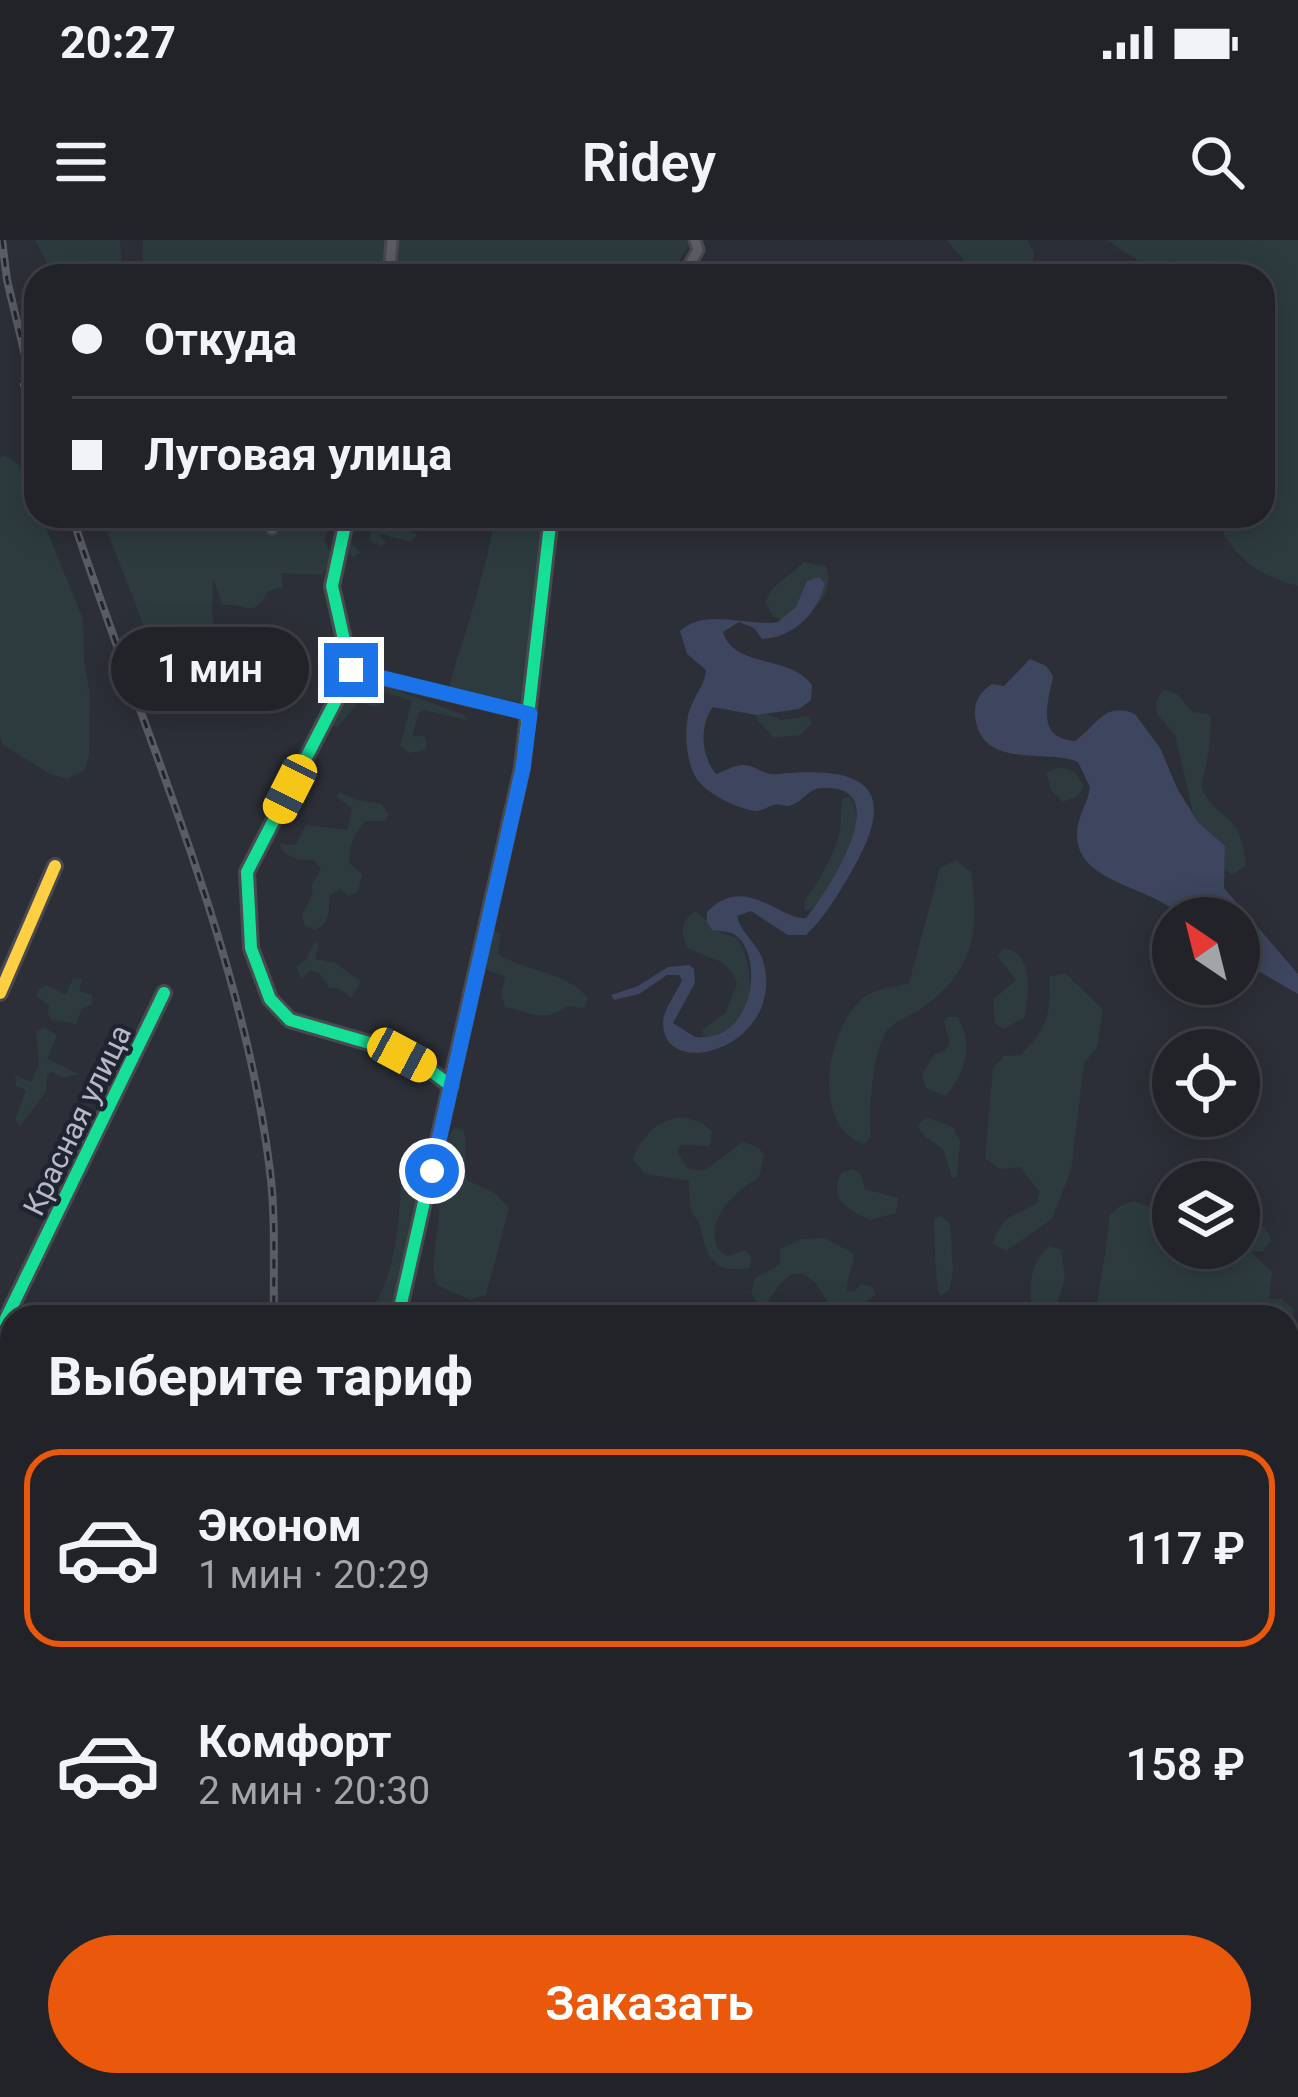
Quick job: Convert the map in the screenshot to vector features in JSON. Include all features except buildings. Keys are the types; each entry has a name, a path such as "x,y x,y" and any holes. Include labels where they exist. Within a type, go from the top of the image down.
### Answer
{"street":[{"path":"344,528 332,586 351,670 247,872 251,954 279,1012 325,1033 370,1041 442,1076 451,1086"},
{"path":"401,1305 523,768 550,528"},
{"path":"351,670 530,714"},
{"path":"0,993 55,866"},
{"name":"Красная улица","path":"13,1305 164,993"}],"shaded area":[{"path":"35,240 120,240 122,264 48,264"},
{"path":"143,240 387,240 386,264 142,264"},
{"path":"394,240 691,241 678,264 393,264"},
{"path":"947,240 1027,240 1034,253 1033,264 967,264"},
{"path":"1107,240 1298,240 1298,586 1247,562 1221,528 1275,528 1275,264 1172,264 1174,260 1143,264"},
{"path":"0,458 12,460 24,475 24,528 46,528 83,619 90,694 89,756 85,770 67,779 3,745 0,737"},
{"path":"106,528 328,528 324,540 333,556 322,575 281,573 283,587 268,591 253,608 223,605 213,579 212,613 221,679 200,688 162,668 150,656 146,631"},
{"path":"349,528 355,528 351,543 360,553 353,557 344,550"},
{"path":"366,528 407,528 417,535 411,542 382,534 386,541 382,546 370,541"},
{"path":"492,528 542,528 520,703 449,687"},
{"path":"804,562 826,566 826,592 794,622 774,617 765,602 773,588"},
{"path":"363,678 465,715 467,720 424,710 418,714 412,737 424,735 425,750 409,753 400,746 412,701 387,693 380,695 381,704 376,707 358,702 337,728 331,724 336,711"},
{"path":"1163,689 1178,695 1193,712 1211,718 1201,787 1239,833 1246,865 1233,875 1225,870 1225,846 1193,813 1175,735 1157,714 1156,702"},
{"path":"756,715 781,720 808,716 812,723 800,735 774,738 757,720"},
{"path":"1061,767 1075,772 1084,786 1078,796 1063,802 1051,790 1046,772"},
{"path":"339,792 381,804 389,814 385,821 365,821 358,831 349,863 362,874 358,892 349,896 341,889 330,895 327,919 315,930 305,926 302,914 321,869 313,860 288,855 280,844 295,845 306,825 347,830 352,809 336,796"},
{"path":"850,797 856,810 853,839 814,908 805,911 804,901 838,839 843,798"},
{"path":"956,860 971,872 970,947 942,992 886,1032 875,1067 871,1135 865,1144 847,1134 830,1098 829,1076 840,1031 864,997 909,983 940,868"},
{"path":"696,911 720,932 737,938 749,967 748,998 742,1013 721,1033 704,1038 702,1030 726,1012 737,983 722,963 687,947 683,927"},
{"path":"493,930 501,934 498,954 568,982 588,998 584,1008 567,1006 544,1015 506,1007 501,996 505,976 489,971 482,962"},
{"path":"316,940 315,959 335,963 361,981 351,998 338,988 329,988 320,974 310,970 302,980 296,966 305,961"},
{"path":"1004,948 1021,958 1028,986 1024,1018 1003,1029 995,1023 993,1000 1016,980 998,957"},
{"path":"1065,973 1103,1010 1097,1047 1084,1064 1071,1170 1052,1219 1006,1251 993,1244 999,1228 1037,1203 1040,1192 1020,1167 1000,1169 985,1158 993,1068 1004,1056 1021,1055 1036,1037 1048,1011 1049,977"},
{"path":"73,978 82,979 79,991 92,995 92,1004 82,1009 76,1024 52,1020 49,1005 36,996 38,989 47,985 66,995"},
{"path":"947,1017 958,1017 967,1048 963,1068 946,1096 926,1088 922,1074 935,1054 944,1052 950,1043"},
{"path":"44,1028 57,1035 47,1059 79,1074 62,1078 47,1074 46,1092 20,1126 15,1120 26,1090 16,1086 15,1075 31,1082 39,1064 36,1031"},
{"path":"683,1117 703,1123 712,1132 710,1146 681,1145 677,1151 687,1168 703,1171 743,1142 758,1147 764,1155 759,1178 732,1198 715,1227 718,1249 727,1256 745,1250 752,1258 749,1268 728,1269 714,1262 692,1212 689,1181 645,1174 633,1159 652,1130"},
{"path":"926,1117 953,1127 960,1141 957,1176 952,1178 943,1149 918,1126"},
{"path":"455,1127 465,1136 467,1180 495,1193 509,1208 486,1295 470,1300 437,1285 433,1268 447,1140"},
{"path":"853,1169 861,1174 865,1189 898,1198 896,1213 870,1220 842,1202 838,1181 842,1172"},
{"path":"412,1178 418,1183 392,1305 375,1305 389,1271 401,1186"},
{"path":"1134,1201 1152,1207 1152,1269 1260,1269 1260,1261 1272,1272 1269,1299 1289,1305 1097,1305 1109,1216"},
{"path":"941,1216 950,1224 953,1272 949,1290 940,1297 934,1224"},
{"path":"1260,1223 1271,1241 1260,1251"},
{"path":"825,1238 854,1254 847,1291 854,1292 861,1284 873,1287 876,1295 862,1305 828,1305 813,1281 798,1274 789,1276 758,1305 751,1292 755,1278 780,1265 780,1249 802,1239"},
{"path":"1050,1246 1061,1250 1065,1278 1057,1305 1032,1305 1032,1278"}],"water":[{"path":"819,577 825,583 817,604 794,629 762,639 754,628 739,622 723,632 738,652 802,675 812,685 811,700 799,709 756,715 713,707 705,723 705,750 716,774 742,765 772,774 808,772 853,779 866,788 873,802 873,820 850,874 806,935 788,935 751,911 737,916 764,964 765,993 757,1017 721,1047 701,1053 682,1051 668,1041 663,1023 682,980 679,975 667,975 639,994 614,1000 611,995 638,986 668,967 689,965 695,983 673,1023 695,1037 716,1035 732,1026 749,992 749,956 742,941 731,933 712,930 707,912 735,896 806,918 840,865 856,821 855,803 845,791 818,789 792,805 757,811 723,800 700,782 689,759 686,730 706,670 687,654 680,631 702,620 778,622 796,607 807,581"},
{"path":"1030,659 1046,666 1053,676 1049,726 1062,738 1075,741 1108,713 1135,714 1160,748 1198,822 1225,846 1224,888 1232,897 1152,898 1089,864 1077,834 1090,787 1078,762 1002,751 980,733 977,701 992,684 1004,686"},
{"path":"1260,930 1298,974 1298,994 1260,972"}],"railway":[{"path":"2,240 24,351"},
{"path":"76,528 187,840 237,1005 270,1171 274,1305"}],"traffic: fast":[{"path":"344,528 332,586 351,671 247,872 251,948 270,999 290,1020 390,1049 451,1086"},
{"path":"401,1305 522,768 550,528"},
{"path":"13,1305 164,993"}],"traffic: slow":[{"path":"0,993 55,866"}],"route":[{"path":"351,670 530,714 523,768 432,1171"}]}
